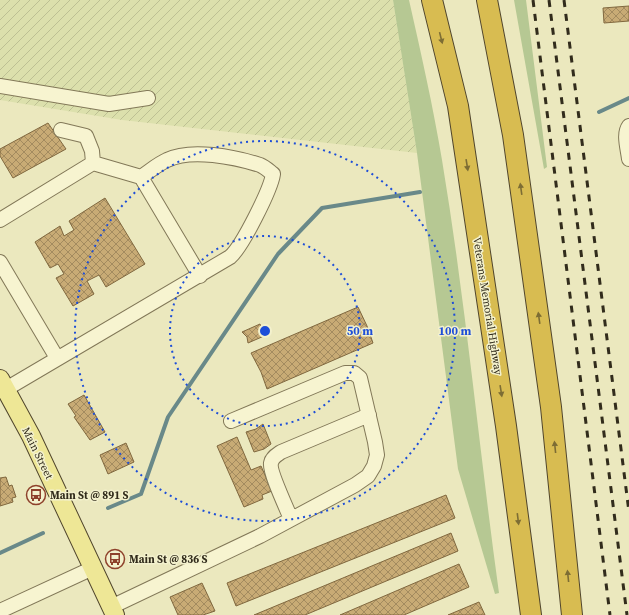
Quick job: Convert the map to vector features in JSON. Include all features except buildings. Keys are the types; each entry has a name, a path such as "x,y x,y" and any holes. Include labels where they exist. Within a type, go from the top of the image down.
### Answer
{"highway":[{"name":"Veterans Memorial Highway","path":"432,0 458,106 506,426 531,615"},
{"path":"487,0 514,135 551,407 572,615"}],"main road":[{"name":"Main Street","path":"3,384 31,436 113,611"}],"street":[{"path":"0,86 109,104 148,98"},
{"path":"629,126 626,135 629,159"},
{"path":"62,130 86,136 92,151 93,163"},
{"path":"3,384 57,358 200,276 236,253 260,205 273,174 262,166 235,159 198,153 178,156 167,160 141,177"},
{"path":"0,220 93,163 141,177 200,276"},
{"path":"0,262 57,358"},
{"path":"113,611 260,536 356,484 368,476 374,466 377,455 375,442 360,378 354,373 345,373 231,421"},
{"path":"291,519 272,472 270,463 273,457 281,452 369,415"},
{"path":"0,611 94,568"}],"green space":[{"path":"0,0 393,0 417,153 122,120 0,100"},
{"path":"393,0 409,0 431,100 442,160 451,214 499,593 495,594 458,469 417,153"},
{"path":"514,0 526,0 547,167 544,169"}],"waterway":[{"path":"599,112 629,98"},
{"path":"108,508 141,494 168,417 278,254 322,208 420,192"},
{"path":"0,553 43,533"}],"railway":[{"path":"533,0 610,615"},
{"path":"549,0 627,615"},
{"path":"564,0 629,512"}],"place":[{"name":"Main St @ 891 S","path":"36,495"},
{"name":"Main St @ 836 S","path":"115,559"}]}
